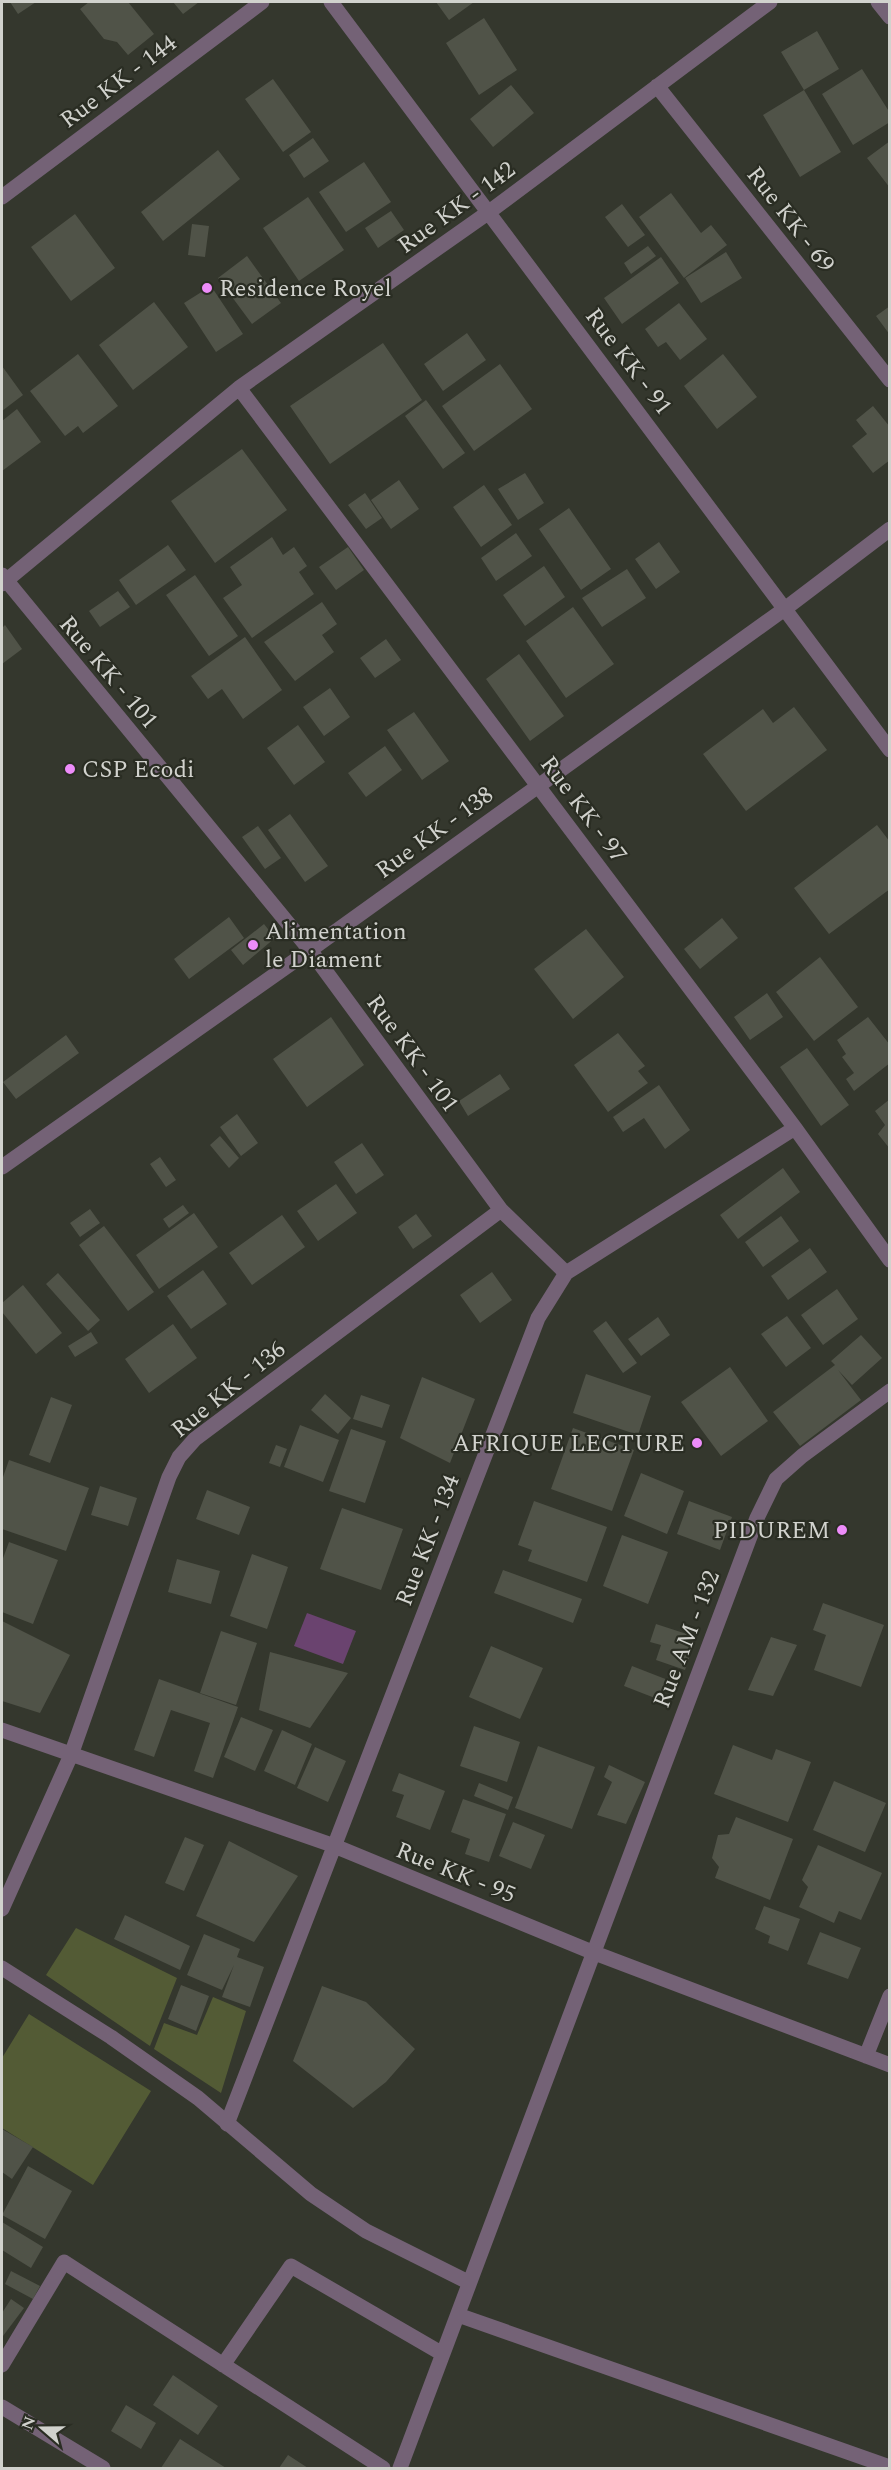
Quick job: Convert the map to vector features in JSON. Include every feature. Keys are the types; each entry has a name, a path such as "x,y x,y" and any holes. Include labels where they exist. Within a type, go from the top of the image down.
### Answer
{"street":[{"name":"Rue KK - 144","path":"2,196 262,2"},
{"name":"Rue KK - 91","path":"331,2 890,750"},
{"name":"Rue KK - 142","path":"3,580 239,388 489,212 770,2"},
{"path":"878,2 890,16"},
{"name":"Rue KK - 69","path":"657,86 890,380"},
{"name":"Rue KK - 97","path":"239,388 795,1128 890,1260"},
{"name":"Rue KK - 138","path":"2,1167 310,950 786,608 890,529"},
{"name":"Rue KK - 101","path":"3,580 310,950 501,1210 566,1273"},
{"name":"Rue KK - 134","path":"227,2124 332,1845 538,1318 566,1273 795,1128"},
{"name":"Rue KK - 136","path":"2,1909 71,1755 169,1477 179,1457 195,1439 501,1210"},
{"name":"Rue AM - 132","path":"400,2469 441,2353 458,2315 468,2282 757,1518 776,1479 802,1456 890,1391"},
{"name":"Rue KK - 95","path":"2,1730 332,1845 592,1952 890,2064"},
{"path":"2,1968 198,2098 310,2194 366,2231 468,2282"},
{"path":"866,2056 890,1996"},
{"path":"2,2365 64,2262 383,2469"},
{"path":"223,2365 291,2266 441,2353"},
{"path":"458,2315 890,2467"},
{"path":"2,2407 96,2466"}],"green space":[{"path":"76,1928 177,1978 150,2046 46,1975"},
{"path":"213,1997 246,2011 221,2093 154,2049 164,2023 197,2035"},
{"path":"29,2014 151,2091 93,2185 2,2128 2,2058"}],"shaded area":[{"path":"307,1613 356,1631 343,1664 294,1646"}],"building":[{"path":"10,2 36,2 18,14"},
{"path":"89,2 128,2 154,34 128,55 117,42 104,39 80,9"},
{"path":"173,2 199,2 183,14"},
{"path":"436,2 474,2 449,20"},
{"path":"484,18 517,70 479,95 446,43"},
{"path":"817,31 839,69 804,90 781,52"},
{"path":"862,69 890,113 890,122 853,145 822,94"},
{"path":"273,79 311,132 283,152 245,99"},
{"path":"511,85 534,113 493,147 470,119"},
{"path":"804,90 841,152 800,177 763,115"},
{"path":"313,138 329,161 304,178 289,155"},
{"path":"890,141 890,188 867,158"},
{"path":"218,150 240,179 163,241 141,212"},
{"path":"364,162 391,202 346,232 319,192"},
{"path":"671,193 701,233 711,225 727,245 684,278 639,217"},
{"path":"308,197 344,250 299,281 263,228"},
{"path":"622,204 645,235 628,247 605,217"},
{"path":"391,211 404,230 378,248 365,228"},
{"path":"75,214 115,268 71,301 31,247"},
{"path":"192,224 209,226 205,257 188,255"},
{"path":"648,246 656,256 631,274 624,263"},
{"path":"726,252 742,278 701,303 685,278"},
{"path":"247,256 281,303 252,324 218,278"},
{"path":"661,257 679,283 622,324 604,298"},
{"path":"211,286 243,334 216,352 184,303"},
{"path":"154,302 188,347 133,390 99,345"},
{"path":"679,303 707,339 680,360 666,342 658,347 645,329"},
{"path":"890,306 890,335 876,316"},
{"path":"467,333 486,360 443,391 424,364"},
{"path":"383,343 422,400 330,464 290,406"},
{"path":"78,354 118,406 83,433 78,426 65,436 30,391"},
{"path":"723,354 757,397 717,429 684,386"},
{"path":"500,364 532,409 474,451 442,406"},
{"path":"2,366 23,395 2,411"},
{"path":"426,400 465,453 443,469 405,416"},
{"path":"873,406 890,427 890,460 873,473 852,446 867,434 856,420"},
{"path":"17,409 41,442 2,471 2,421"},
{"path":"242,449 287,510 215,563 171,501"},
{"path":"525,473 544,503 518,520 498,489"},
{"path":"399,480 419,509 391,529 371,500"},
{"path":"484,485 512,525 481,547 453,507"},
{"path":"365,493 382,518 366,529 348,505"},
{"path":"569,508 611,569 581,590 539,529"},
{"path":"516,533 532,556 496,581 481,558"},
{"path":"272,537 283,555 294,547 307,566 299,572 314,594 252,638 223,598 242,585 230,567"},
{"path":"659,542 680,572 656,589 635,559"},
{"path":"168,545 186,570 136,605 119,580"},
{"path":"348,547 364,570 336,590 319,567"},
{"path":"544,566 565,597 525,626 503,595"},
{"path":"627,569 646,598 602,627 582,598"},
{"path":"195,575 238,636 209,656 166,595"},
{"path":"118,591 130,607 100,627 89,611"},
{"path":"322,602 337,624 322,635 334,652 295,681 264,642"},
{"path":"573,607 614,664 566,698 526,641"},
{"path":"5,625 22,649 2,664 2,628"},
{"path":"245,637 282,690 243,719 222,689 208,699 191,676"},
{"path":"386,639 401,660 375,678 360,658"},
{"path":"519,654 564,716 530,741 486,679"},
{"path":"330,688 350,717 324,736 303,707"},
{"path":"794,707 827,750 746,811 703,754 763,709 773,723"},
{"path":"414,712 449,761 422,780 387,730"},
{"path":"298,725 325,762 294,785 267,748"},
{"path":"385,746 402,770 366,797 348,773"},
{"path":"290,814 328,866 305,882 268,830"},
{"path":"877,825 890,842 890,889 829,934 794,888"},
{"path":"258,826 281,858 265,869 242,837"},
{"path":"229,917 244,938 189,979 174,959"},
{"path":"722,918 738,938 700,969 684,949"},
{"path":"264,924 275,938 243,965 231,950"},
{"path":"586,929 624,977 573,1019 534,969"},
{"path":"820,957 858,1007 814,1041 776,992"},
{"path":"767,993 783,1017 750,1040 734,1017"},
{"path":"331,1017 364,1065 307,1107 273,1059"},
{"path":"868,1017 890,1045 890,1063 854,1091 846,1079 854,1073 842,1057 846,1054 837,1040"},
{"path":"618,1033 645,1066 638,1071 648,1083 608,1112 574,1065"},
{"path":"66,1035 79,1053 16,1099 3,1082"},
{"path":"807,1048 849,1105 821,1126 780,1067"},
{"path":"500,1074 510,1089 468,1116 459,1101"},
{"path":"659,1085 690,1130 665,1149 644,1118 623,1132 613,1117"},
{"path":"890,1099 890,1149 878,1134 885,1125 875,1111"},
{"path":"237,1114 258,1143 241,1156 220,1127"},
{"path":"220,1136 239,1158 229,1168 210,1145"},
{"path":"362,1143 384,1175 356,1194 334,1162"},
{"path":"160,1157 176,1180 166,1187 150,1164"},
{"path":"783,1168 800,1192 738,1239 720,1215"},
{"path":"336,1184 357,1213 318,1241 297,1211"},
{"path":"183,1205 189,1213 169,1228 163,1219"},
{"path":"90,1209 100,1223 80,1237 70,1223"},
{"path":"194,1213 218,1247 159,1289 136,1255"},
{"path":"416,1214 432,1236 413,1249 398,1227"},
{"path":"282,1215 305,1247 252,1285 229,1253"},
{"path":"781,1216 799,1241 763,1267 745,1242"},
{"path":"104,1226 154,1292 128,1311 79,1245"},
{"path":"810,1248 827,1272 788,1300 771,1276"},
{"path":"203,1270 227,1304 191,1329 167,1296"},
{"path":"492,1272 512,1300 480,1323 460,1295"},
{"path":"58,1273 100,1320 88,1331 46,1284"},
{"path":"23,1285 62,1333 36,1354 2,1312 2,1303"},
{"path":"837,1289 858,1319 823,1345 801,1315"},
{"path":"787,1316 811,1348 786,1367 761,1334"},
{"path":"658,1317 670,1335 641,1356 628,1339"},
{"path":"606,1321 637,1363 623,1373 593,1331"},
{"path":"173,1324 197,1358 149,1393 125,1359"},
{"path":"91,1332 98,1343 75,1357 68,1346"},
{"path":"861,1335 882,1358 852,1385 838,1370 861,1400 800,1446 773,1412 835,1365 831,1361"},
{"path":"730,1367 768,1421 721,1456 681,1402"},
{"path":"586,1374 651,1396 638,1435 573,1413"},
{"path":"422,1377 475,1399 450,1463 400,1438"},
{"path":"325,1394 351,1418 338,1434 311,1410"},
{"path":"361,1395 390,1405 382,1428 353,1419"},
{"path":"51,1397 72,1405 50,1463 29,1455"},
{"path":"300,1425 339,1440 323,1482 284,1467"},
{"path":"573,1428 634,1450 612,1511 551,1489"},
{"path":"351,1429 386,1441 365,1503 329,1491"},
{"path":"276,1445 287,1449 280,1467 269,1463"},
{"path":"9,1460 89,1488 66,1551 2,1529 2,1480"},
{"path":"641,1473 684,1491 667,1534 624,1516"},
{"path":"100,1486 137,1498 128,1526 91,1515"},
{"path":"207,1490 250,1507 239,1535 196,1519"},
{"path":"534,1501 607,1527 587,1582 528,1561 532,1550 518,1545"},
{"path":"689,1501 732,1517 720,1550 677,1534"},
{"path":"342,1508 403,1529 381,1590 320,1569"},
{"path":"622,1535 668,1552 648,1604 603,1586"},
{"path":"9,1542 58,1560 33,1624 2,1612 2,1561"},
{"path":"252,1554 288,1567 267,1629 230,1616"},
{"path":"177,1559 220,1571 211,1604 168,1592"},
{"path":"503,1570 582,1599 573,1623 494,1593"},
{"path":"823,1603 884,1625 861,1687 814,1670 826,1635 813,1630"},
{"path":"2,1621 70,1655 40,1713 2,1701"},
{"path":"656,1624 696,1637 685,1670 656,1660 661,1645 650,1642"},
{"path":"221,1631 257,1643 236,1705 200,1693"},
{"path":"771,1637 797,1645 773,1696 748,1690"},
{"path":"491,1646 543,1668 520,1719 469,1697"},
{"path":"270,1652 348,1673 310,1728 259,1710"},
{"path":"632,1666 668,1680 660,1700 624,1686"},
{"path":"159,1679 238,1707 213,1778 194,1771 210,1723 171,1710 154,1757 134,1750"},
{"path":"241,1717 273,1730 255,1771 224,1757"},
{"path":"474,1726 520,1742 507,1782 460,1766"},
{"path":"282,1730 312,1744 295,1785 264,1771"},
{"path":"733,1745 772,1760 776,1749 811,1762 788,1822 714,1794"},
{"path":"538,1746 595,1767 572,1829 515,1808"},
{"path":"315,1747 346,1761 328,1802 297,1788"},
{"path":"609,1765 645,1782 626,1824 597,1815 612,1782 604,1777"},
{"path":"399,1773 445,1791 430,1830 396,1817 404,1795 392,1791"},
{"path":"834,1781 886,1803 865,1852 813,1830"},
{"path":"479,1783 513,1797 508,1810 474,1796"},
{"path":"463,1799 506,1814 489,1862 465,1854 470,1839 451,1832"},
{"path":"736,1817 793,1839 770,1900 715,1878 719,1867 712,1858 718,1835 729,1834"},
{"path":"513,1822 545,1835 531,1869 499,1856"},
{"path":"185,1837 204,1845 184,1891 165,1883"},
{"path":"229,1841 298,1876 254,1942 196,1916"},
{"path":"818,1845 882,1873 861,1920 839,1911 834,1923 799,1907 808,1887 802,1880"},
{"path":"764,1906 800,1919 788,1951 768,1943 770,1936 755,1929"},
{"path":"125,1915 190,1946 180,1970 114,1939"},
{"path":"820,1932 861,1948 848,1979 807,1964"},
{"path":"204,1934 240,1949 237,1957 264,1967 250,2007 222,1997 234,1965 222,1990 187,1975"},
{"path":"181,1985 209,1996 196,2031 168,2019"},
{"path":"322,1986 366,2002 415,2049 386,2082 353,2108 293,2061"},
{"path":"2,2129 33,2147 12,2179 2,2172"},
{"path":"28,2166 72,2191 45,2239 2,2215"},
{"path":"2,2222 43,2247 31,2268 2,2250"},
{"path":"11,2271 40,2286 33,2299 5,2284"},
{"path":"11,2299 24,2308 3,2336 2,2313"},
{"path":"173,2375 218,2406 198,2435 153,2405"},
{"path":"126,2405 156,2423 141,2449 111,2431"},
{"path":"180,2439 226,2468 161,2468"},
{"path":"288,2455 308,2468 279,2468"}],"place":[{"name":"Residence Royel","path":"207,288"},
{"name":"CSP Ecodi","path":"70,769"},
{"name":"Alimentation le Diament","path":"253,945"},
{"name":"AFRIQUE LECTURE","path":"697,1443"},
{"name":"PIDUREM","path":"842,1530"}]}
